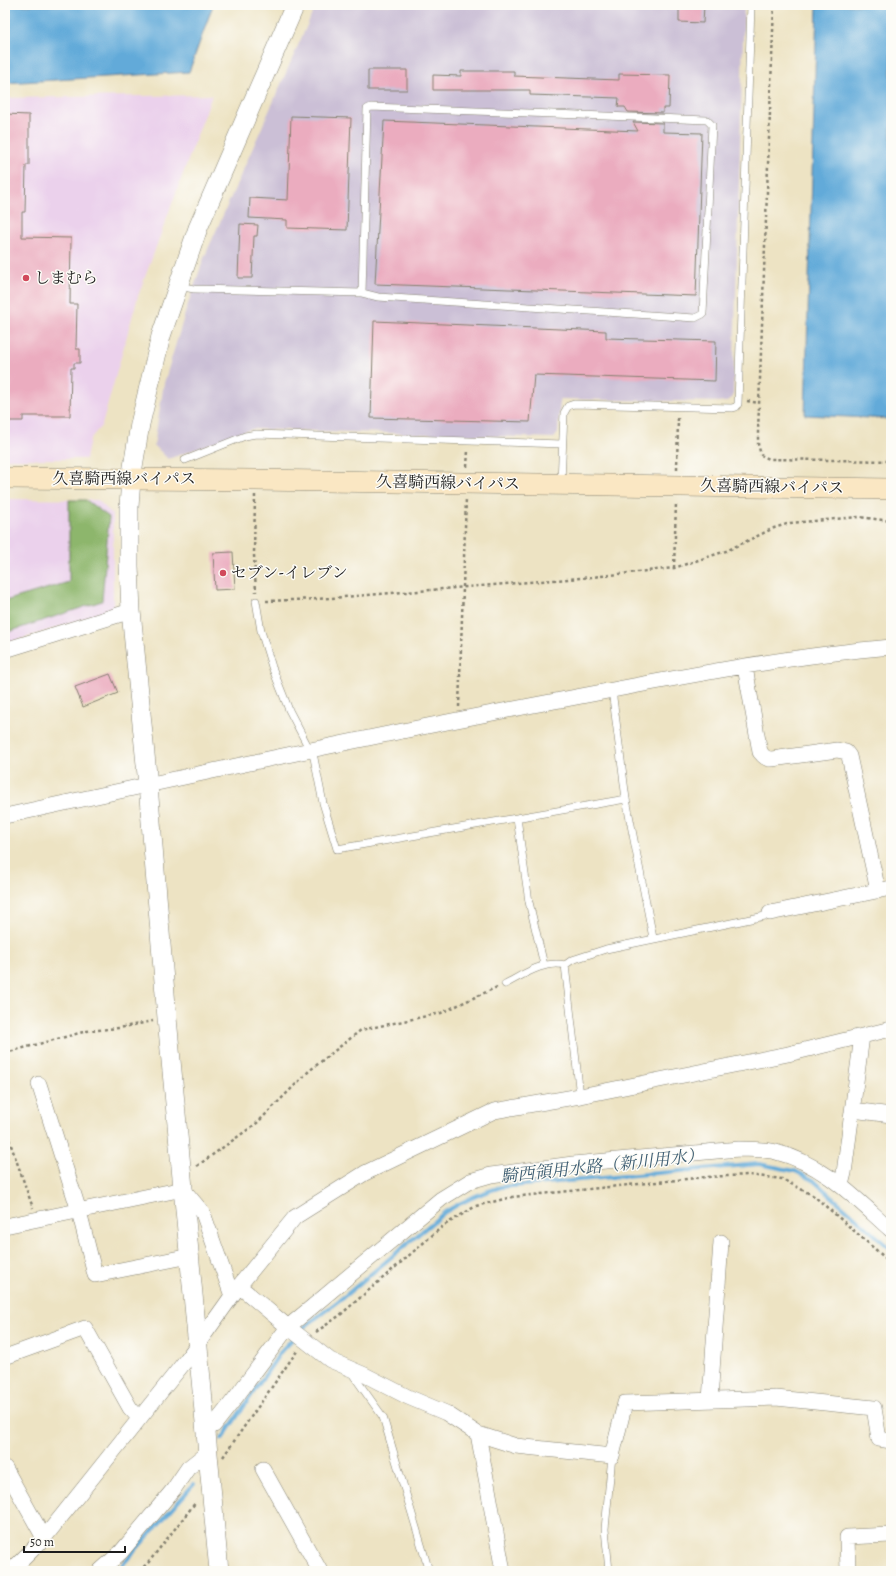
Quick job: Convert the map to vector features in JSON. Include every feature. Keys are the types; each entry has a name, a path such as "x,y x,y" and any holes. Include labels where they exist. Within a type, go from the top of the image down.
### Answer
{"main road":[{"name":"久喜騎西線バイパス","path":"5,478 891,489"}],"street":[{"path":"218,1571 213,1457 204,1430 198,1344 131,611 128,566 129,507 131,479 140,424 161,336 198,228 295,5"},
{"path":"5,650 131,611"},
{"path":"5,816 459,720 612,690 745,667 830,654 891,647"},
{"path":"745,667 760,752 766,759 838,750 846,752 849,756 885,889 770,913"},
{"path":"11,1571 44,1538 187,1359 235,1291 295,1217 365,1173 494,1112 788,1054 891,1029"},
{"path":"841,1185 844,1173 862,1036"},
{"path":"39,1084 79,1211 95,1275 190,1256"},
{"path":"852,1110 891,1115"},
{"path":"204,1430 214,1425 233,1402 288,1327 441,1199 470,1181 491,1175 573,1164 739,1149 760,1150 776,1152 816,1168 841,1185 891,1230"},
{"path":"5,1226 79,1211 183,1183"},
{"path":"183,1183 203,1213 235,1291 288,1327 330,1360 365,1375 408,1397 446,1413 478,1434 516,1446 612,1456 625,1403 776,1398 874,1408 879,1439 891,1441"},
{"path":"710,1400 721,1242"},
{"path":"5,1357 85,1328 130,1408 139,1418"},
{"path":"478,1434 503,1571"},
{"path":"100,1571 121,1552 173,1490 188,1468 213,1457"},
{"path":"5,1468 44,1538"},
{"path":"262,1469 316,1570"},
{"path":"848,1571 847,1537 891,1535"}],"lane":[{"path":"561,484 564,413 568,406 574,404 732,408 736,407 738,404 751,5"},
{"path":"178,286 194,289 362,294 378,297 695,318 703,314 712,125 707,120 371,106 367,109 362,294"},
{"path":"185,460 245,436 256,434 562,444"},
{"path":"256,601 261,631 272,667 289,710 314,758 323,803 337,849 626,799"},
{"path":"612,690 626,799 653,938"},
{"path":"517,818 529,902 544,965"},
{"path":"505,984 544,965 565,965 572,960 606,949 653,938 765,916 770,913"},
{"path":"565,965 580,1096"},
{"path":"349,1369 383,1417 429,1571"},
{"path":"609,1571 605,1529 612,1456"}],"path":[{"path":"774,5 758,432 761,455 770,459 891,461"},
{"path":"459,720 462,588 468,440"},
{"path":"256,480 254,554 256,601 318,599 462,588 592,577 674,568 726,551 774,528 790,523 859,517 891,521"},
{"path":"183,1183 257,1124 309,1071 361,1030 441,1012 505,984"},
{"path":"5,1053 88,1031 119,1028 167,1018"},
{"path":"5,1128 37,1219"},
{"path":"213,1457 226,1454 305,1341 338,1316 442,1226 476,1206 512,1197 706,1177 749,1175 782,1179 814,1196 891,1263"},
{"path":"139,1571 148,1563 198,1500"}],"shaded area":[{"path":"316,5 744,5 733,397 727,402 560,399 558,433 554,438 252,429 168,459 154,445 164,383 187,307 204,258"},
{"path":"212,95 138,296 102,425 90,439 86,459 5,459 5,98"},
{"path":"5,499 98,500 113,515 113,610 5,644"}],"green space":[{"path":"69,500 86,500 109,517 102,601 5,633 5,601 69,582"}],"water":[{"path":"5,5 213,5 189,72 5,83"},
{"path":"817,5 891,5 891,419 805,415"}],"building":[{"path":"679,5 704,5 703,23 679,22"},
{"path":"368,70 407,70 407,90 368,90"},
{"path":"461,71 514,71 514,76 619,80 619,74 670,75 669,108 663,108 663,113 628,112 625,107 618,107 619,98 530,95 530,90 433,90 433,75 461,76"},
{"path":"5,114 29,115 29,165 26,165 25,212 22,212 22,237 71,238 70,304 77,304 76,349 80,349 80,363 74,363 74,368 71,368 70,416 23,416 23,421 5,421"},
{"path":"291,116 351,118 347,230 287,228 287,220 249,218 250,198 288,200"},
{"path":"384,121 638,131 633,122 663,123 663,132 702,133 696,296 375,284"},
{"path":"240,224 258,225 257,236 254,236 252,278 238,278"},
{"path":"374,321 606,331 606,338 716,341 715,381 534,375 530,422 371,418"},
{"path":"233,552 235,589 215,590 213,553"},
{"path":"110,674 118,693 83,707 75,687"}],"waterway":[{"name":"騎西領用水路（新川用水）","path":"222,1439 282,1350 303,1328 346,1295 445,1212 458,1204 501,1187 759,1164 795,1171 813,1180 891,1249"},
{"name":"騎西領用水路（新川用水）","path":"117,1571 194,1484"}],"place":[{"name":"しまむら","path":"26,278"},
{"name":"セブン-イレブン","path":"223,573"}]}
